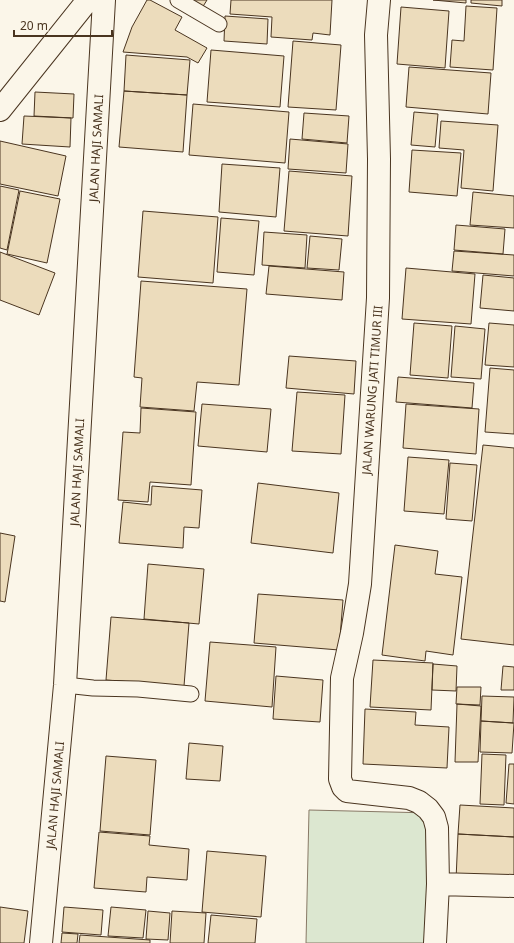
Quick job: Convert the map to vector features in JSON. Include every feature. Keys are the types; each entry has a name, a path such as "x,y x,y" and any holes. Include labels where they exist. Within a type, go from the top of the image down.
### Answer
{"street":[{"path":"0,110 88,0"},
{"name":"JALAN HAJI SAMALI","path":"41,943 65,685 104,0"},
{"name":"JALAN WARUNG JATI TIMUR III","path":"379,0 376,34 379,160 378,298 360,584 352,633 342,678 340,779 343,787 347,791 409,798 419,802 428,809 434,817 437,828 438,884"},
{"path":"435,943 438,884 514,886"}],"lane":[{"path":"178,0 219,24"},
{"path":"65,685 192,694"}],"green space":[{"path":"309,810 431,813 428,943 306,943"}],"building":[{"path":"147,0 150,0 182,17 175,30 207,48 198,63 187,57 123,52 132,27"},
{"path":"187,0 207,0 202,8"},
{"path":"231,0 332,0 330,35 313,33 312,40 271,37 272,17 230,14"},
{"path":"433,0 466,0 466,3"},
{"path":"471,0 502,0 502,6 471,3"},
{"path":"466,6 497,8 493,70 450,67 452,40 464,41"},
{"path":"401,7 449,11 445,68 397,64"},
{"path":"225,16 268,19 267,44 224,41"},
{"path":"293,41 341,45 336,110 288,107"},
{"path":"211,50 284,56 280,107 207,102"},
{"path":"126,55 190,60 187,95 124,91"},
{"path":"409,67 491,73 488,114 406,107"},
{"path":"124,91 187,95 183,152 119,147"},
{"path":"35,92 74,94 73,118 34,116"},
{"path":"193,104 289,112 285,163 189,155"},
{"path":"414,112 438,114 435,147 411,145"},
{"path":"304,113 349,116 347,143 302,139"},
{"path":"24,116 71,118 70,147 22,144"},
{"path":"441,121 498,125 493,191 461,188 464,150 439,148"},
{"path":"290,139 348,144 346,173 288,169"},
{"path":"0,141 66,156 58,196 0,184"},
{"path":"412,150 461,153 457,196 409,192"},
{"path":"222,164 280,168 276,217 219,212"},
{"path":"289,171 352,176 348,236 284,231"},
{"path":"0,186 19,190 7,250 0,248"},
{"path":"20,191 60,199 47,263 7,254"},
{"path":"473,192 514,196 514,228 470,225"},
{"path":"143,211 218,217 213,283 138,277"},
{"path":"221,218 259,221 254,275 217,272"},
{"path":"456,225 505,229 503,254 454,250"},
{"path":"264,232 307,235 305,268 262,265"},
{"path":"310,236 342,239 339,270 307,268"},
{"path":"454,251 514,255 514,276 452,271"},
{"path":"0,252 55,273 39,315 0,300"},
{"path":"269,266 344,272 342,300 266,294"},
{"path":"406,268 475,274 471,324 402,319"},
{"path":"483,275 514,278 514,311 480,308"},
{"path":"141,281 247,289 239,385 197,382 194,411 140,407 142,378 134,377"},
{"path":"414,323 452,326 448,378 410,375"},
{"path":"489,323 514,325 514,367 485,365"},
{"path":"455,326 485,329 481,379 451,377"},
{"path":"289,356 356,361 354,394 286,388"},
{"path":"490,368 514,370 514,434 485,432"},
{"path":"398,377 474,383 472,408 396,402"},
{"path":"297,392 345,395 341,454 292,451"},
{"path":"202,404 271,409 267,452 198,446"},
{"path":"406,404 479,409 476,454 403,448"},
{"path":"141,408 196,412 191,485 150,482 148,502 118,500 123,432 140,433"},
{"path":"483,445 514,448 514,645 461,639"},
{"path":"408,457 449,460 444,514 404,511"},
{"path":"450,463 477,465 472,521 446,519"},
{"path":"258,483 339,493 333,553 251,543"},
{"path":"152,486 202,490 199,528 184,527 183,548 119,543 123,502 151,505"},
{"path":"0,533 15,536 5,602 0,601"},
{"path":"395,545 438,551 435,574 462,577 453,655 426,651 425,661 382,655"},
{"path":"148,564 204,569 199,624 144,619"},
{"path":"258,594 343,600 339,650 254,643"},
{"path":"111,617 189,623 184,686 106,680"},
{"path":"210,642 276,647 272,707 205,701"},
{"path":"373,660 433,663 431,710 370,707"},
{"path":"433,664 457,666 456,691 432,690"},
{"path":"503,666 514,667 514,690 501,690"},
{"path":"276,676 323,680 320,722 273,719"},
{"path":"457,687 481,687 480,705 456,704"},
{"path":"482,696 514,697 513,723 481,721"},
{"path":"457,704 481,706 478,762 455,762"},
{"path":"365,709 416,712 415,725 449,727 447,768 363,764"},
{"path":"481,721 514,723 512,753 480,752"},
{"path":"189,743 223,746 220,781 186,779"},
{"path":"482,754 506,755 504,805 480,804"},
{"path":"106,756 156,760 150,835 100,831"},
{"path":"509,764 514,764 514,804 506,803"},
{"path":"460,805 514,808 514,837 458,834"},
{"path":"99,832 150,836 149,845 189,849 187,880 147,877 146,892 94,888"},
{"path":"458,834 514,837 514,883 456,880"},
{"path":"207,851 266,856 261,917 202,912"},
{"path":"0,907 28,911 24,943 0,943"},
{"path":"64,907 103,910 101,935 62,932"},
{"path":"111,907 146,910 143,938 108,936"},
{"path":"148,911 170,913 168,940 146,939"},
{"path":"172,911 206,913 204,943 170,943"},
{"path":"211,915 257,919 255,943 208,943"},
{"path":"62,933 78,934 77,943 61,943"},
{"path":"80,935 150,940 150,943 79,943"}]}
